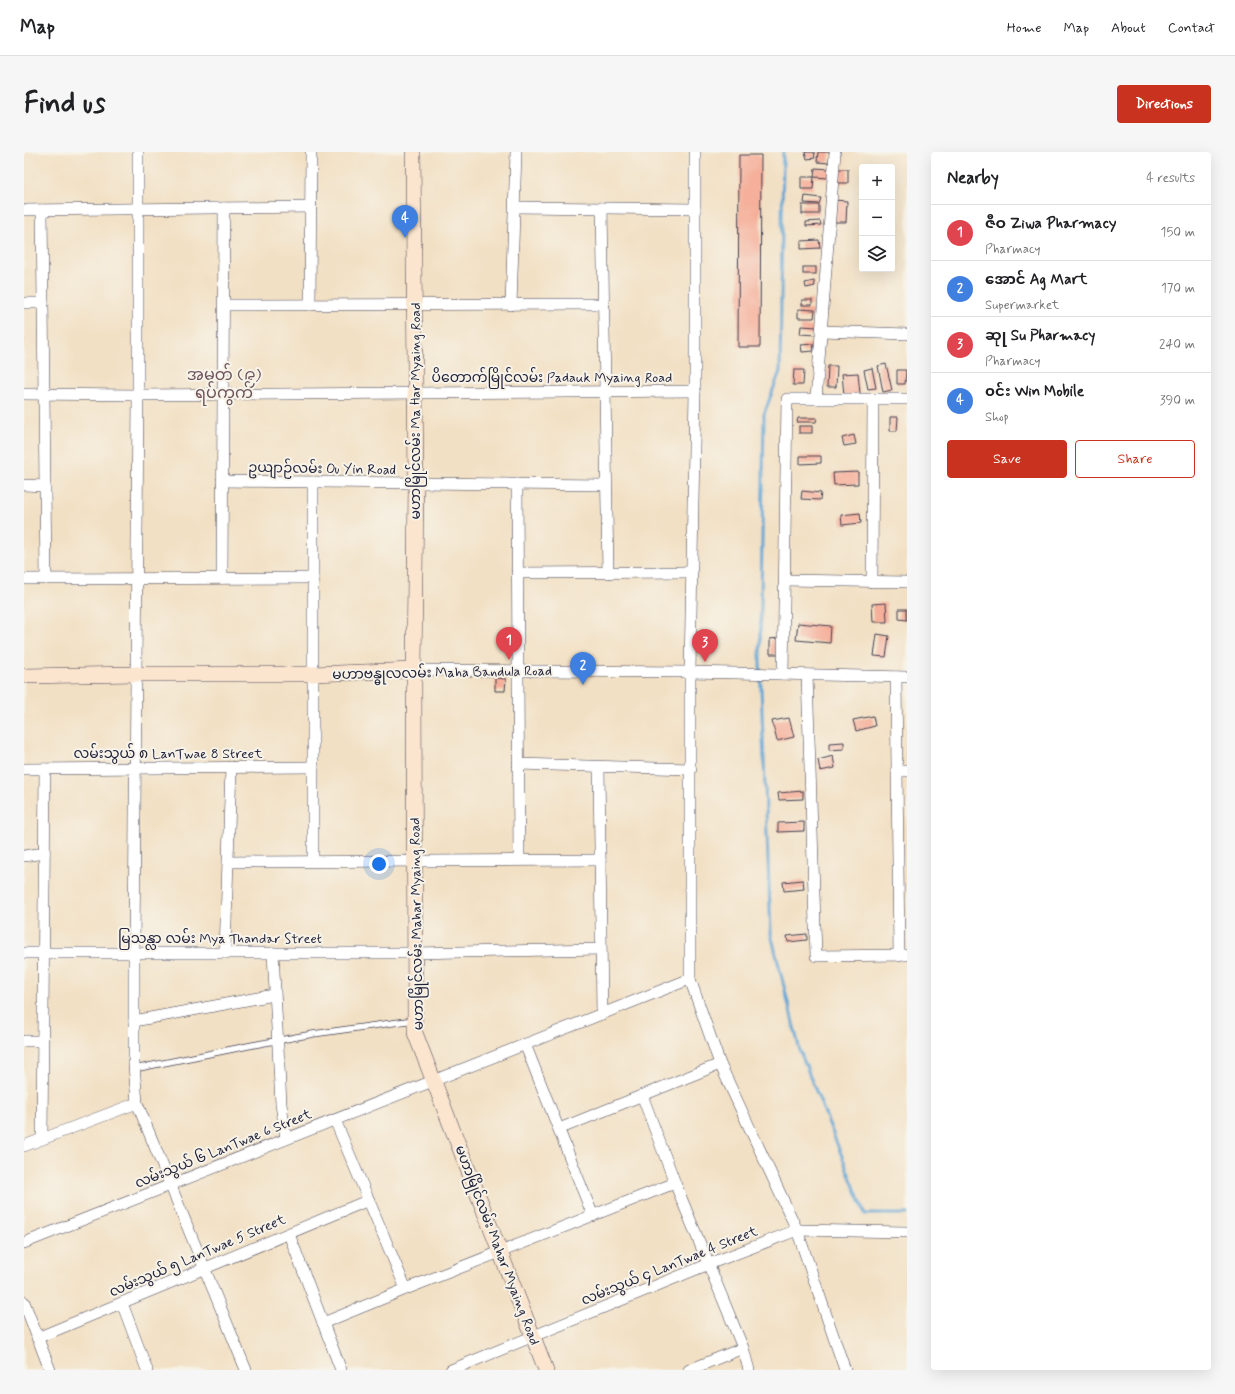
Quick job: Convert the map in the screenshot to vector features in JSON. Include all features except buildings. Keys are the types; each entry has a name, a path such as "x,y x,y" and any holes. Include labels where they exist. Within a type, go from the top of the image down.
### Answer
{"street":[{"path":"138,152 138,395 134,953 134,1069 137,1103 246,1370"},
{"path":"310,305 311,152"},
{"name":"မဟာမြိုင်လမ်း Ma Har Myaing Road","path":"413,152 416,484 414,670"},
{"path":"511,304 516,152"},
{"path":"694,152 695,391 690,672 690,979 720,1064 797,1230 845,1370"},
{"path":"816,399 835,152"},
{"path":"24,210 311,207"},
{"path":"515,207 695,209"},
{"path":"222,578 224,208"},
{"path":"602,208 608,573"},
{"path":"42,210 46,579"},
{"path":"24,303 43,303"},
{"path":"224,305 603,304"},
{"path":"821,331 907,334"},
{"name":"ပိတောက်မြိုင်လမ်း Padauk Myaing Road","path":"24,394 138,395 695,391"},
{"path":"783,674 787,399 907,399"},
{"path":"872,582 873,399"},
{"name":"ဥယျာဉ်လမ်း Ou Yin Road","path":"222,482 606,485"},
{"path":"313,482 313,861"},
{"path":"517,484 519,860"},
{"path":"24,485 45,486"},
{"path":"517,573 692,572"},
{"path":"24,579 313,578"},
{"path":"785,580 907,582"},
{"name":"မဟာဗန္ဓုလလမ်း Maha Bandula Road","path":"24,676 136,674 313,674 414,670 690,672 901,677"},
{"name":"မဟာမြိုင်လမ်း Mahar Myaing Road","path":"414,670 416,1033 546,1370"},
{"path":"807,675 816,956 903,956 901,677"},
{"path":"518,764 691,769"},
{"path":"225,953 231,767"},
{"name":"လမ်းသွယ် ၈ LanTwae 8 Street","path":"24,769 313,767"},
{"path":"599,767 600,949 602,1014"},
{"path":"42,1139 45,769"},
{"path":"24,856 44,853"},
{"path":"229,862 600,860"},
{"name":"မြသန္လာ လမ်း Mya Thandar Street","path":"24,953 416,953 600,949"},
{"path":"273,953 274,995 281,1104 286,1139"},
{"name":"လမ်းသွယ် ၆ LanTwae 6 Street","path":"24,1243 690,979"},
{"path":"134,1021 274,995"},
{"path":"24,1041 42,1041"},
{"path":"525,1044 593,1216"},
{"path":"559,1129 720,1064"},
{"path":"642,1095 675,1183 743,1348 749,1370"},
{"path":"24,1146 137,1103"},
{"path":"335,1120 406,1289"},
{"path":"323,1323 675,1183"},
{"name":"လမ်းသွယ် ၅ LanTwae 5 Street","path":"38,1338 369,1200"},
{"name":"လမ်းသွယ် ၄ LanTwae 4 Street","path":"451,1370 709,1264 797,1230 907,1232"},
{"path":"289,1234 341,1370"},
{"path":"24,1302 50,1370"},
{"path":"122,1303 147,1370"},
{"path":"689,1370 743,1348"}],"lane":[{"path":"134,1069 277,1041 415,1020"}],"waterway":[{"path":"783,152 780,371 764,414 760,663 771,934 800,1051 865,1214 907,1214"}],"place":[{"name":"၀င်း Win Mobile","path":"405,238"},
{"name":"ဇီဝ Ziwa Pharmacy","path":"509,660"},
{"name":"ဆုု Su Pharmacy","path":"705,662"},
{"name":"အောင် Ag Mart","path":"583,685"}],"district":[{"name":"အမှတ် (၉) ရပ်ကွက်","path":"224,383"}]}
